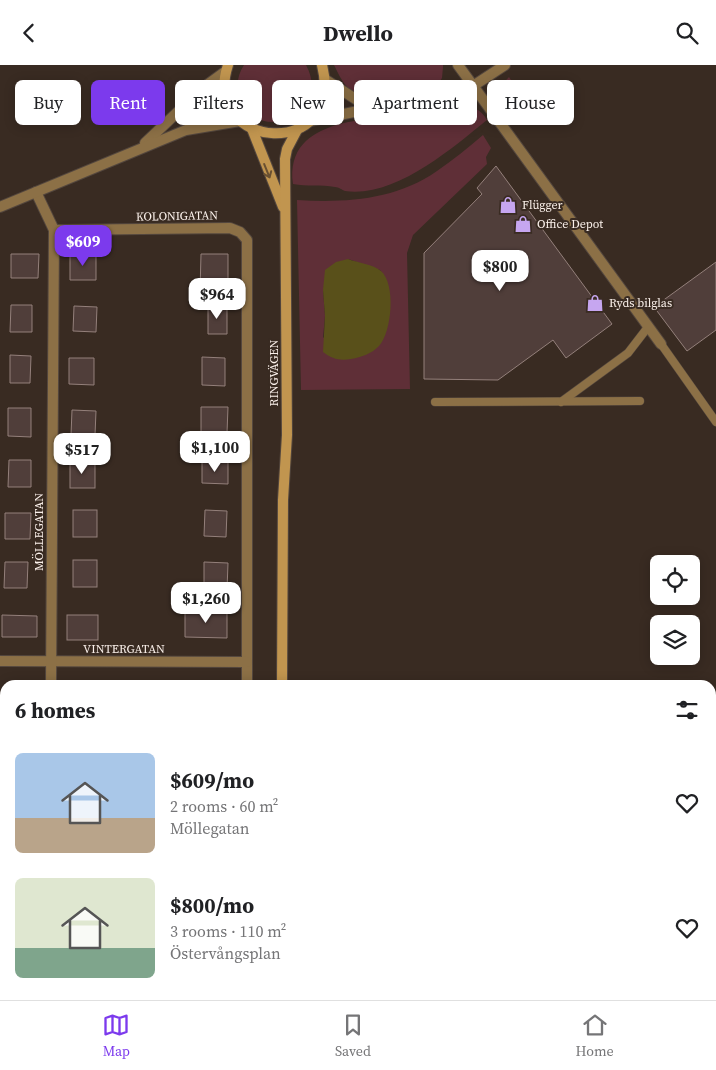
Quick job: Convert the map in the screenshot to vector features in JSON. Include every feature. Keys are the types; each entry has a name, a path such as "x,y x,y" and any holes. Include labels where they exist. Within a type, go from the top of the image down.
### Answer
{"main road":[{"path":"322,65 326,80"},
{"path":"246,125 252,129 274,135 297,129 304,125"},
{"name":"RINGVÄGEN","path":"252,129 285,211"},
{"name":"RINGVÄGEN","path":"282,680 283,500 286,435 285,159 297,129"}],"street":[{"path":"458,65 469,80"},
{"path":"477,83 505,65"},
{"path":"141,147 204,87 227,68"},
{"path":"477,92 661,344"},
{"path":"0,207 141,147 186,130 216,125"},
{"path":"36,192 54,230"},
{"name":"KOLONIGATAN","path":"54,230 230,228 240,232 247,241 247,662"},
{"name":"MÖLLEGATAN","path":"51,680 54,230"},
{"name":"VINTERGATAN","path":"0,661 247,662"},
{"path":"247,662 247,680"}],"lane":[{"path":"561,402 628,353 648,327"},
{"path":"661,344 716,422"},
{"path":"435,402 640,401"}],"shaded area":[{"path":"244,65 306,65 311,80 272,80 272,122 262,120 262,80 238,80"},
{"path":"334,65 443,65 441,80 354,80 354,92 340,77"},
{"path":"477,109 487,120 421,169 383,187 364,191 345,191 338,187 293,184 294,161 303,144 318,133 337,125 344,125 344,123 354,121 354,125 477,125"},
{"path":"483,135 491,148 486,157 487,164 413,235 407,253 410,389 301,390 297,200 352,200 387,194 405,188 437,171","holes":["348,259 380,270 385,277 323,338 325,316 323,290"]},
{"path":"348,259 370,265 381,271 386,277 389,286 390,308 387,330 379,346 363,356 340,360 323,352 325,316 323,290 325,270 336,262"}],"building":[{"path":"496,166 612,324 566,358 553,340 498,380 424,379 424,253 482,194 477,188"},
{"path":"11,254 39,254 38,278 11,278"},
{"path":"70,254 96,255 96,280 70,280"},
{"path":"201,254 228,254 228,293 200,292"},
{"path":"716,262 716,330 687,351 654,307"},
{"path":"11,305 32,305 32,332 10,332"},
{"path":"74,306 97,307 96,332 73,331"},
{"path":"208,306 227,307 227,334 208,334"},
{"path":"10,355 31,356 30,383 10,383"},
{"path":"202,357 225,358 225,386 202,385"},
{"path":"69,358 94,358 94,385 69,384"},
{"path":"201,407 228,407 227,433 201,432"},
{"path":"8,408 31,408 31,437 8,436"},
{"path":"72,410 96,411 95,435 71,435"},
{"path":"9,460 31,460 31,487 8,487"},
{"path":"70,462 95,462 95,488 70,488"},
{"path":"202,462 228,462 228,484 202,483"},
{"path":"73,510 97,510 97,537 73,537"},
{"path":"205,510 227,511 226,537 204,536"},
{"path":"5,513 31,513 30,539 5,539"},
{"path":"73,560 97,560 97,587 73,587"},
{"path":"5,562 28,562 27,588 4,588"},
{"path":"204,562 228,563 227,590 204,590"},
{"path":"185,610 227,611 227,638 185,637"},
{"path":"2,615 37,616 37,637 2,637"},
{"path":"67,615 98,615 98,640 67,640"}],"place":[{"name":"Flügger","path":"508,205"},
{"name":"Office Depot","path":"523,224"},
{"name":"Ryds bilglas","path":"595,303"}]}
